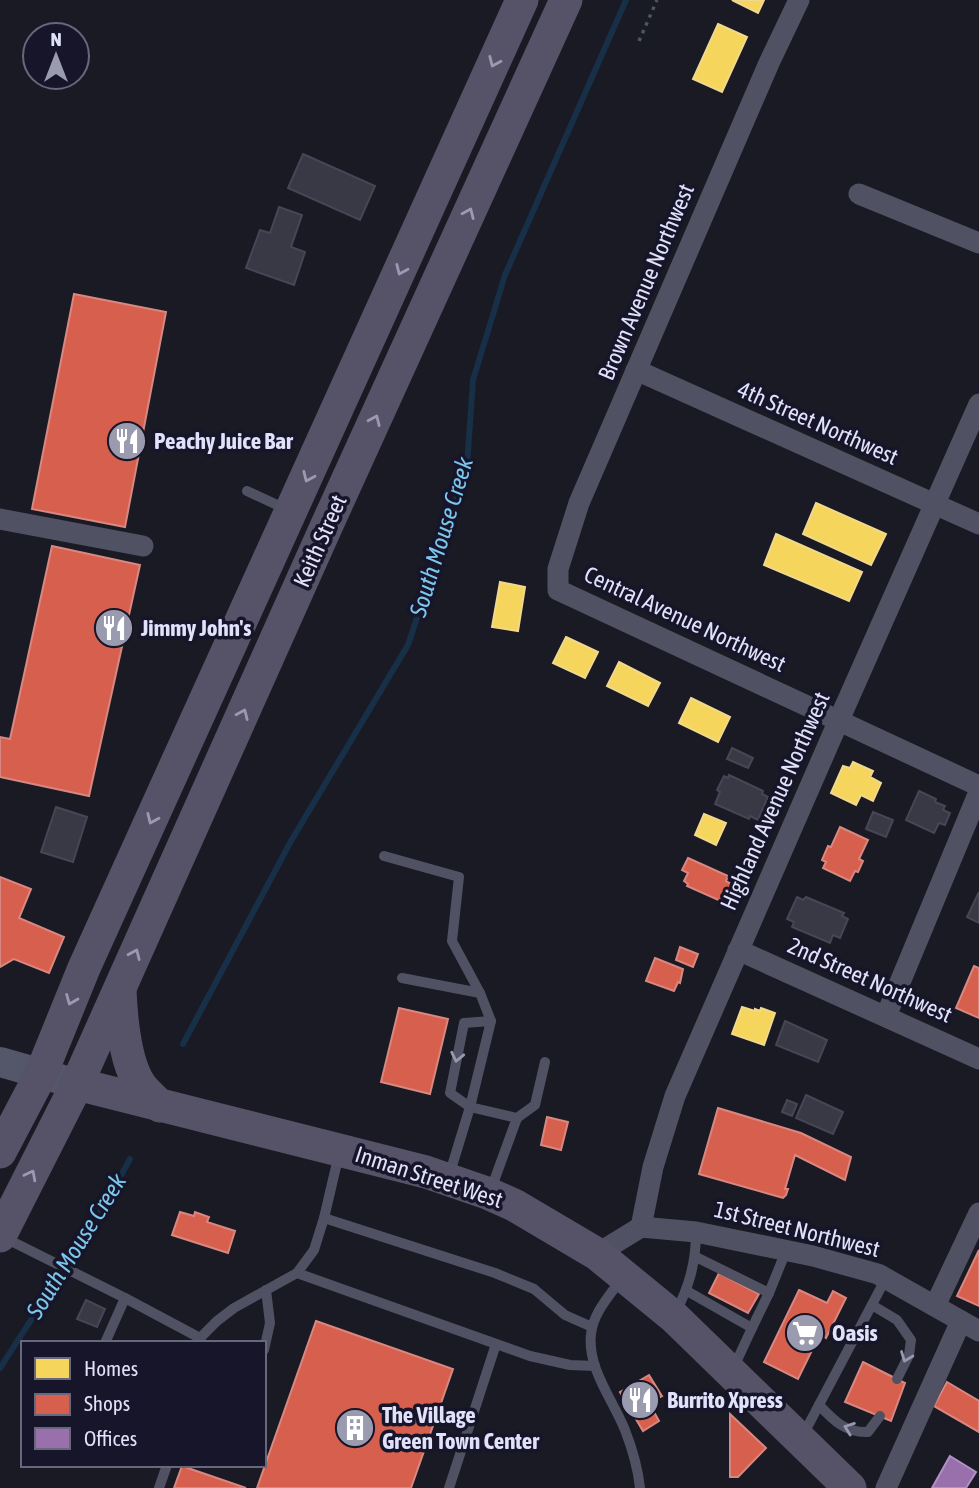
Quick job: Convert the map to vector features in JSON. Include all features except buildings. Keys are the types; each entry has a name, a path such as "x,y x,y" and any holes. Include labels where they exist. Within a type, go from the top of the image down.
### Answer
{"main road":[{"name":"Keith Street","path":"0,1152 41,1074 84,968 522,0"},
{"name":"Keith Street","path":"0,1236 78,1084 326,527 566,0"},
{"path":"292,512 326,527"},
{"path":"120,989 121,1024 130,1058 140,1084 160,1106"},
{"path":"0,1062 78,1084"},
{"name":"Inman Street West","path":"78,1084 341,1149 448,1179 514,1205 597,1254 624,1276 681,1304 731,1373 850,1488"}],"street":[{"name":"Brown Avenue Northwest","path":"558,590 558,569 579,503 769,63 799,0"},
{"path":"859,194 979,243"},
{"name":"4th Street Northwest","path":"636,370 979,524"},
{"name":"Highland Avenue Northwest","path":"641,1227 653,1167 675,1096 979,404"},
{"path":"0,519 143,546"},
{"name":"Central Avenue Northwest","path":"558,590 979,786"},
{"path":"886,1016 979,792"},
{"name":"2nd Street Northwest","path":"738,950 886,1016 908,1033 979,1059"},
{"path":"936,1306 979,1213"},
{"path":"597,1254 641,1227"},
{"name":"1st Street Northwest","path":"641,1227 696,1232 846,1264 886,1278 970,1326"},
{"path":"886,1488 970,1326"}],"lane":[{"path":"247,491 292,512"},
{"path":"384,856 458,877 452,941 480,993 491,1021 470,1107 448,1179"},
{"path":"402,978 480,993"},
{"path":"491,1021 464,1023 450,1093 470,1107 517,1118"},
{"path":"490,1194 517,1118 535,1105 545,1062"},
{"path":"0,1236 125,1298 201,1340 216,1321 234,1308 298,1273 314,1250 341,1149"},
{"path":"324,1218 525,1285 551,1301 565,1315 592,1327"},
{"path":"696,1232 696,1257 681,1304 752,1328"},
{"path":"731,1373 786,1251"},
{"path":"696,1257 769,1293"},
{"path":"298,1273 530,1356 570,1366 595,1366"},
{"path":"624,1276 602,1305 592,1327 590,1350 625,1431 640,1488"},
{"path":"801,1440 886,1278"},
{"path":"266,1290 270,1323 266,1341"},
{"path":"106,1341 125,1298"},
{"path":"872,1305 897,1320 911,1340 909,1355 897,1379"},
{"path":"449,1488 496,1344"},
{"path":"819,1405 836,1424 856,1433 868,1432 880,1416"},
{"path":"159,1488 166,1467"}],"path":[{"path":"639,41 657,0"}],"waterway":[{"name":"South Mouse Creek","path":"183,1044 291,841 408,645 467,466 473,380 505,275 626,0"},
{"name":"South Mouse Creek","path":"0,1368 100,1213 130,1159"}],"place":[{"name":"Peachy Juice Bar","path":"127,441"},
{"name":"Jimmy John's","path":"114,628"},
{"name":"Oasis","path":"805,1333"},
{"name":"Burrito Xpress","path":"640,1400"},
{"name":"The Village Green Town Center","path":"355,1428"}]}
